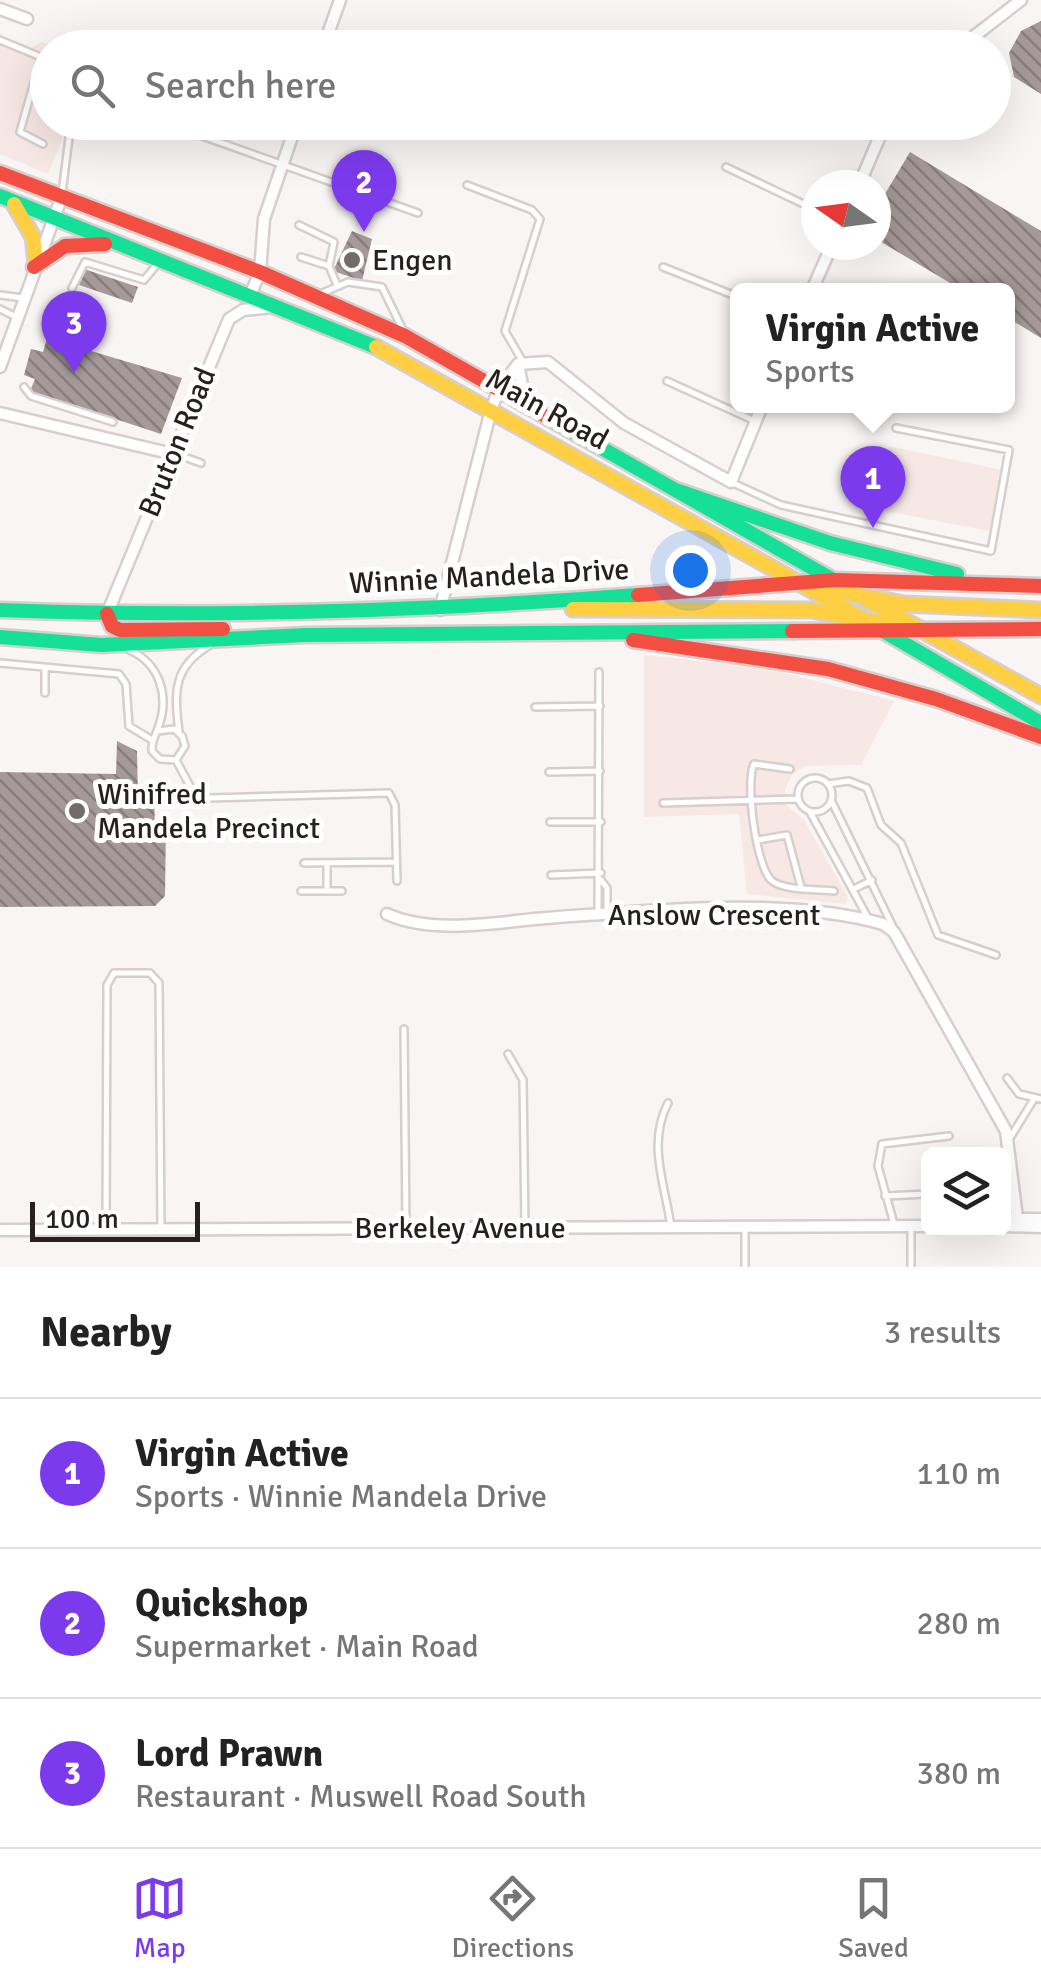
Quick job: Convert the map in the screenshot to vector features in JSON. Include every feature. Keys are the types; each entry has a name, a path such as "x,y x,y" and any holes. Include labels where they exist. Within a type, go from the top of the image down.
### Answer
{"main road":[{"name":"Main Road","path":"0,173 260,272 405,336 1041,696"},
{"name":"Main Road","path":"6,199 161,260 246,303 278,307 405,361 1041,723"},
{"path":"6,199 26,218 35,265 66,246 84,242 126,246"},
{"path":"678,491 830,543 997,583"},
{"name":"Winnie Mandela Drive","path":"0,610 107,614 440,610 835,580 1041,586"},
{"path":"798,582 864,598 1041,610"},
{"path":"523,604 570,610 812,610 922,631"},
{"path":"107,614 112,626 120,630 291,628 305,636"},
{"name":"Winnie Mandela Drive","path":"0,637 113,644 305,636 1041,629"},
{"path":"583,632 753,654 831,670 969,708 1041,737"}],"street":[{"path":"330,30 340,0"},
{"path":"982,30 1021,0"},
{"path":"0,9 27,19"},
{"name":"Bruton Road","path":"107,614 211,357 229,319 246,303 260,272 264,219 292,140"},
{"path":"865,170 878,140"},
{"path":"0,367 62,196"},
{"path":"815,283 825,260"},
{"path":"440,610 491,410 499,389 520,363 548,362 612,415 731,482 759,413"},
{"path":"520,363 523,390 537,410"},
{"path":"0,413 173,454"},
{"name":"Anslow Crescent","path":"387,914 403,920 448,924 602,914 794,910 869,920 894,932"},
{"path":"894,932 990,1100 1008,1140 1018,1222"},
{"path":"1011,1222 1041,1219"},
{"path":"1018,1222 1041,1227"},
{"name":"Berkeley Avenue","path":"0,1230 921,1225"}],"lane":[{"path":"0,40 30,52"},
{"path":"30,96 20,132 30,137"},
{"path":"35,140 43,144"},
{"path":"62,196 68,140"},
{"path":"211,140 418,213"},
{"path":"726,168 801,203"},
{"path":"467,185 532,210 540,220 505,331 520,363"},
{"path":"299,225 334,242 330,266 337,286"},
{"path":"300,257 330,266"},
{"path":"72,288 80,266 87,261 144,280 161,260"},
{"path":"664,267 730,293"},
{"path":"318,296 337,286 359,282 385,289 405,336"},
{"path":"0,295 23,298"},
{"path":"0,309 16,317"},
{"path":"667,381 730,410"},
{"path":"24,387 28,394 113,422"},
{"path":"737,413 755,421"},
{"path":"731,482 781,505 990,551 1009,450 896,428"},
{"path":"173,454 201,463"},
{"path":"176,760 185,746 179,732 178,672 192,655 221,638"},
{"path":"113,644 146,659 159,676 158,731 152,740"},
{"path":"0,664 119,674 126,684 129,726 152,740 156,756 165,761 176,760"},
{"path":"45,669 45,693"},
{"path":"599,672 601,877 607,888 602,914"},
{"path":"536,707 600,706"},
{"path":"158,731 168,728 179,732"},
{"path":"176,760 191,788 208,798 389,793 396,804 397,881"},
{"path":"790,769 754,764 750,772 751,804 770,879 834,891"},
{"path":"549,772 600,770"},
{"path":"798,800 800,788 807,780 818,778 828,784 849,781 867,788 881,825 900,843 938,936 996,955"},
{"path":"828,784 894,932"},
{"path":"662,803 798,800 810,812 869,920"},
{"path":"810,812 826,809 832,800"},
{"path":"550,822 601,822"},
{"path":"758,840 787,835 802,887"},
{"path":"304,863 396,862"},
{"path":"327,863 327,891"},
{"path":"551,875 601,877"},
{"path":"854,889 872,880"},
{"path":"301,892 342,891"},
{"path":"106,1230 107,985 114,973 150,973 160,983 162,1230"},
{"path":"404,1030 406,1228"},
{"path":"508,1054 523,1080 525,1228"},
{"path":"1007,1078 1015,1092 1037,1099 1008,1140"},
{"path":"668,1103 659,1122 656,1152 670,1226"},
{"path":"894,1224 884,1196 878,1153 882,1144 949,1136"},
{"path":"884,1196 921,1194"},
{"path":"745,1226 745,1267"},
{"path":"911,1267 921,1229"}],"shaded area":[{"path":"0,33 4,40 30,48 30,140 62,140 48,174 0,154"},
{"path":"889,446 1002,470 989,531 875,509"},
{"path":"644,655 761,667 894,701 861,765 805,766 792,775 785,789 786,805 804,820 848,897 846,904 747,894 739,814 644,817"}],"building":[{"path":"1041,21 1041,94 1014,77 1011,49 1021,31"},
{"path":"910,152 1041,231 1041,338 1015,322 1015,283 950,283 891,248 891,184"},
{"path":"352,231 372,239 362,281 333,271"},
{"path":"84,269 138,287 132,303 79,285"},
{"path":"47,338 182,378 161,434 30,391 35,379 24,375 31,349 43,352"},
{"name":"Winifred Mandela Precinct","path":"117,741 137,751 138,797 154,795 155,827 166,825 165,896 155,906 0,907 0,772 116,774"}],"traffic: fast":[{"path":"0,196 376,347"},
{"path":"547,417 837,582"},
{"path":"679,491 830,543 957,574"},
{"path":"0,610 319,612 638,595"},
{"path":"878,628 1041,723"},
{"path":"0,637 101,645 305,635 792,631"}],"traffic: slow":[{"path":"14,204 33,237 36,262"},
{"path":"376,347 860,617"},
{"path":"817,587 904,604 1041,610"},
{"path":"864,598 1041,696"},
{"path":"573,609 811,610 898,626"}],"traffic: jam":[{"path":"0,173 260,272 405,336 547,417"},
{"path":"34,267 65,246 105,244"},
{"path":"638,595 835,580 1041,586"},
{"path":"107,614 112,626 120,630 223,629"},
{"path":"792,631 1041,629"},
{"path":"633,640 828,669 936,699 1041,737"}],"place":[{"name":"Quickshop","path":"364,232"},
{"name":"Engen","path":"352,260"},
{"name":"Lord Prawn","path":"74,373"},
{"name":"Virgin Active","path":"873,528"},
{"name":"Winifred Mandela Precinct","path":"77,811"}]}
